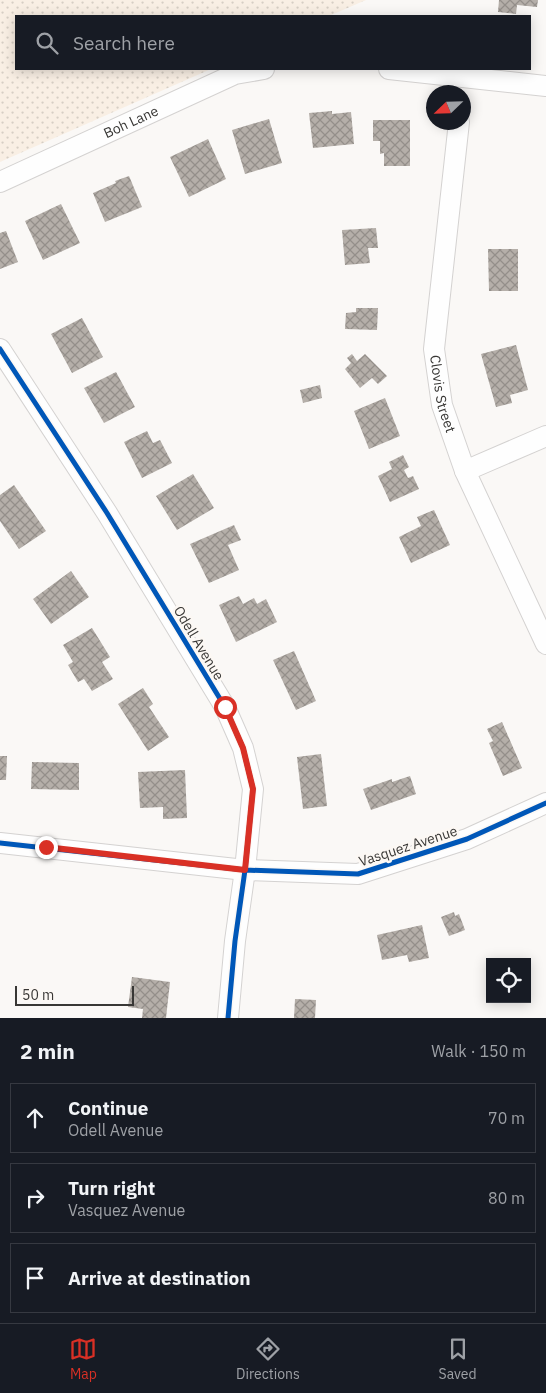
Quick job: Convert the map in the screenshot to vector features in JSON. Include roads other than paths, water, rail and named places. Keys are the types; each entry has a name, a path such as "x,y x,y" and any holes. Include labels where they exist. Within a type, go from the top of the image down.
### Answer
{"street":[{"name":"Boh Lane","path":"0,182 235,74 258,70"},
{"path":"394,70 463,84 546,86"},
{"name":"Clovis Street","path":"458,130 434,349 442,404 465,471 546,644"},
{"name":"Odell Avenue","path":"0,349 107,513 225,707 243,748 253,789 228,1018"},
{"path":"465,471 546,436"},
{"name":"Vasquez Avenue","path":"0,843 245,870 358,874 467,839 546,803"}]}
